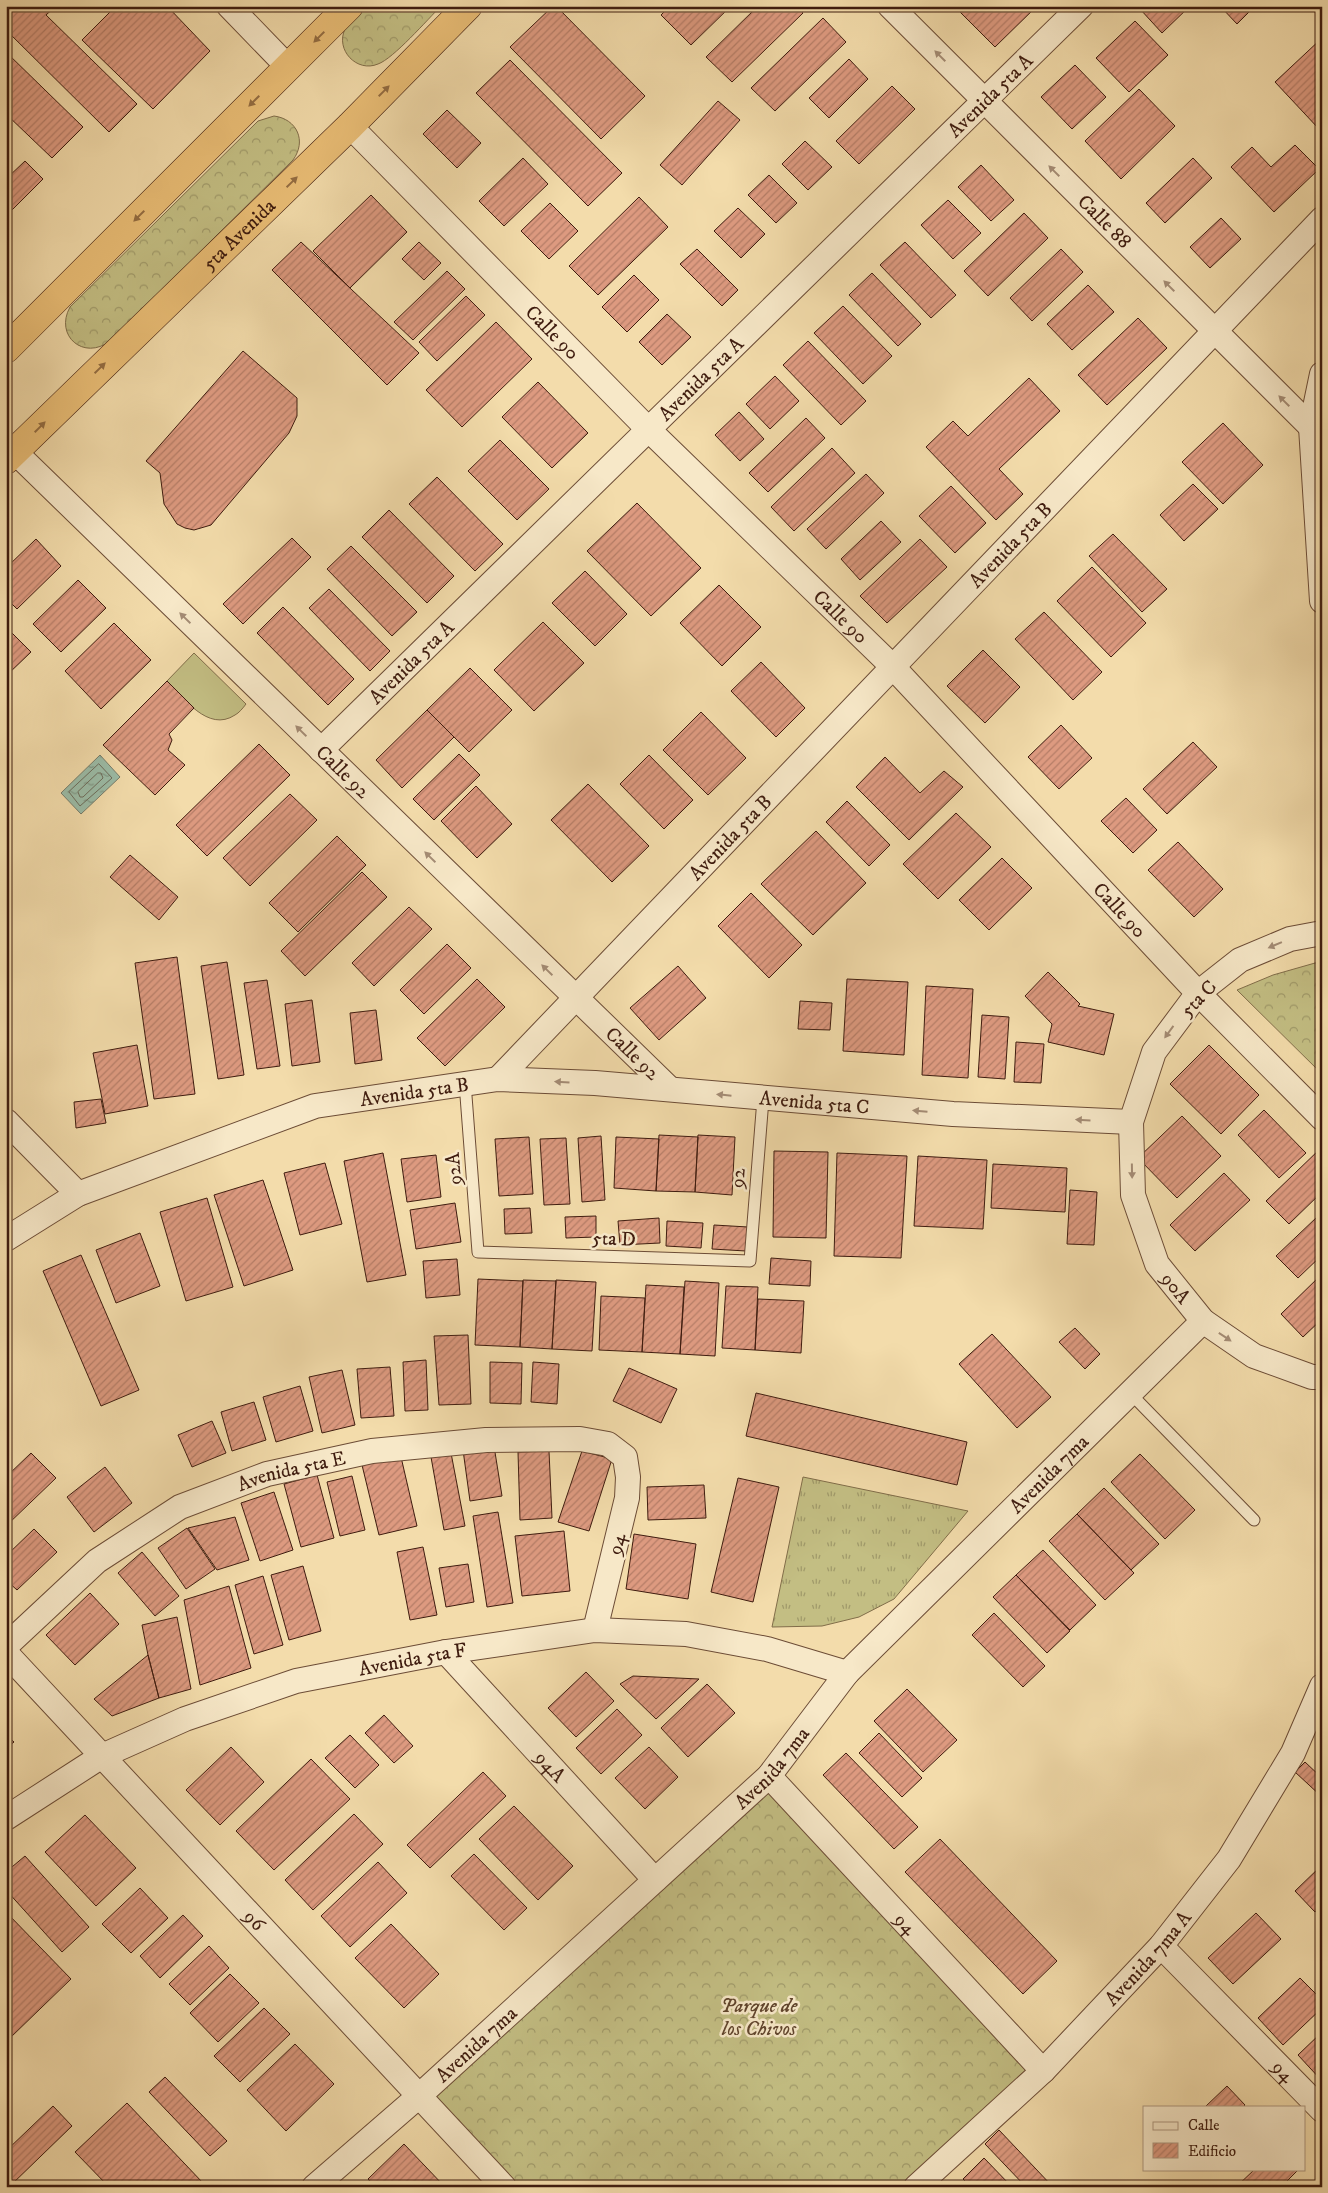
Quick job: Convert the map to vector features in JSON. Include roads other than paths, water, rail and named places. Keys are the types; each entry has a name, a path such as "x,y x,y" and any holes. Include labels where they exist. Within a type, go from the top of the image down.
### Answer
{"highway":[{"path":"6,349 349,6"},
{"name":"5ta Avenida","path":"10,456 350,126 468,6"}],"street":[{"path":"229,6 288,67"},
{"name":"Calle 88","path":"890,6 1213,330 1316,428"},
{"name":"Avenida 5ta A","path":"321,750 1081,6"},
{"name":"Calle 90","path":"350,126 648,429 892,666 1198,993 1322,1118"},
{"name":"Avenida 5ta B","path":"6,1239 78,1194 315,1106 498,1079 1322,218"},
{"path":"1322,374 1316,428 1322,601"},
{"name":"Calle 92","path":"10,456 321,750 670,1090"},
{"name":"5ta C","path":"1131,1122 1154,1052 1198,993 1240,960 1290,939 1322,933"},
{"name":"Avenida 5ta C","path":"498,1079 595,1083 953,1114 1131,1122"},
{"path":"6,1121 78,1194"},
{"name":"90A","path":"1131,1122 1133,1195 1157,1264 1203,1321 1254,1356 1312,1377 1322,1377"},
{"name":"Avenida 7ma","path":"314,2187 419,2096 769,1776 848,1673 1203,1321"},
{"name":"Avenida 5ta E","path":"6,1646 105,1556 180,1507 267,1474 372,1451 486,1440 580,1439 608,1444 624,1457"},
{"name":"94","path":"595,1630 628,1498 628,1477 624,1457"},
{"name":"Avenida 5ta F","path":"6,1818 102,1756 185,1719 296,1681 446,1652 595,1630 686,1634 767,1649 848,1673"},
{"name":"94A","path":"446,1652 655,1880"},
{"name":"96","path":"6,1653 504,2187"},
{"name":"Avenida 7ma A","path":"916,2187 1043,2071 1162,1946 1229,1859 1293,1752 1322,1686"},
{"name":"94","path":"769,1776 1043,2071"},
{"name":"94","path":"1162,1946 1322,2110"}],"lane":[{"name":"92A","path":"465,1083 478,1252"},
{"name":"92","path":"750,1261 763,1098"},
{"name":"5ta D","path":"478,1252 750,1261"},
{"path":"1130,1393 1254,1520"}],"water":[{"path":"100,755 120,777 81,814 61,793"}],"park label":[{"name":"Parque de los Chivos","path":"759,2016"}]}
